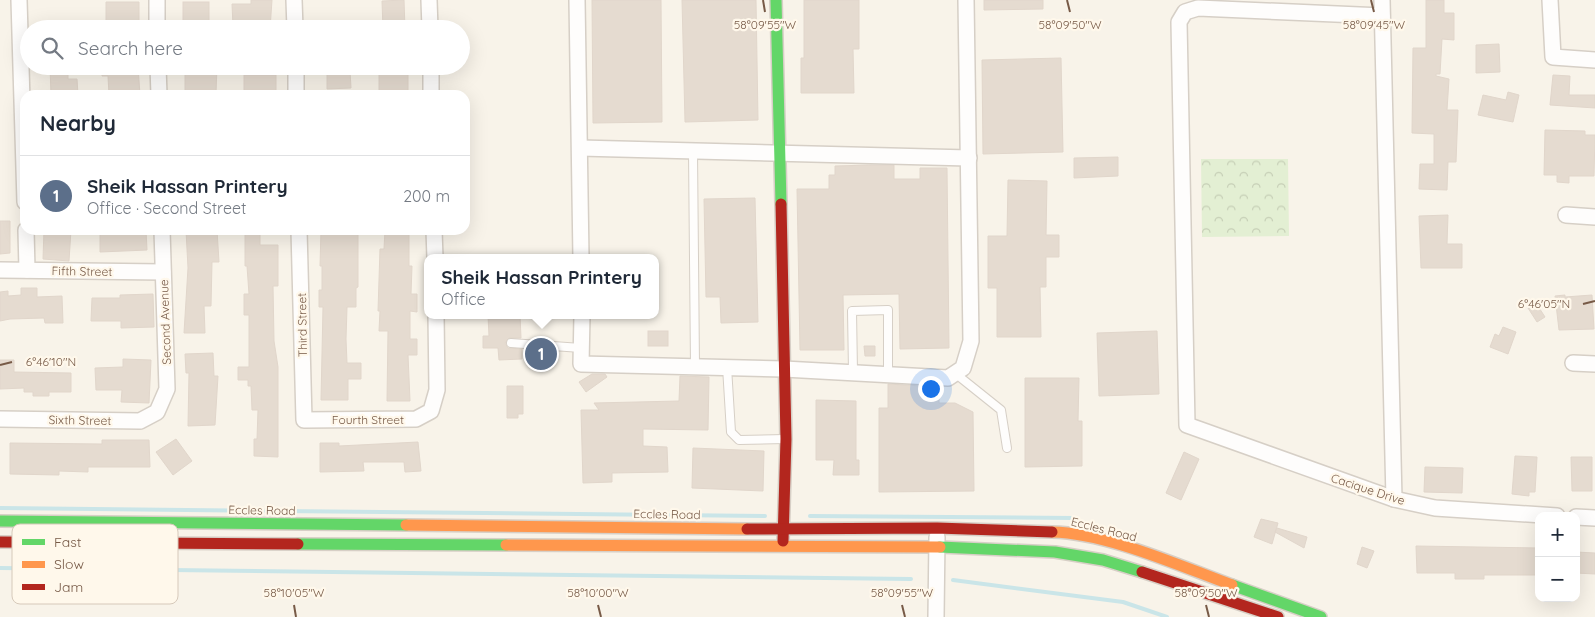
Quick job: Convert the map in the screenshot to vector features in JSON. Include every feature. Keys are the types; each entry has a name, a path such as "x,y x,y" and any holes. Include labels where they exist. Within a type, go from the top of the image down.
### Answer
{"street":[{"path":"19,0 20,34"},
{"path":"156,0 157,20"},
{"path":"294,0 295,20"},
{"path":"429,0 430,20"},
{"path":"577,0 581,254"},
{"path":"776,0 786,439 783,548"},
{"path":"582,319 581,364 784,369 948,378 956,374 963,368 971,341 966,0"},
{"path":"1382,0 1394,499"},
{"path":"1550,0 1553,57 1595,60"},
{"name":"Cacique Drive","path":"1382,16 1198,8 1185,12 1179,22 1187,425 1394,499 1435,508 1535,515"},
{"path":"21,75 22,90"},
{"path":"158,75 159,90"},
{"path":"296,75 296,90"},
{"path":"431,75 431,90"},
{"path":"580,148 969,158"},
{"path":"1566,215 1595,217"},
{"path":"26,235 27,270"},
{"name":"Second Avenue","path":"157,412 167,389 162,235"},
{"name":"Third Street","path":"299,235 304,420"},
{"path":"434,235 435,254"},
{"name":"Fifth Street","path":"0,270 163,272"},
{"name":"Fourth Street","path":"304,420 416,419 431,412 437,390 436,319"},
{"path":"1574,363 1595,364"},
{"name":"Sixth Street","path":"0,419 140,421 157,412"},
{"path":"1580,517 1595,518"},
{"name":"Eccles Road","path":"0,521 783,529 937,528 1066,532 1096,538 1321,617"},
{"path":"936,617 937,528"},
{"path":"178,543 783,548 937,547 1056,552 1103,560 1220,596 1278,617"}],"lane":[{"path":"693,151 695,366"},
{"path":"853,372 852,310 888,310 888,374"},
{"path":"511,343 581,348"},
{"path":"727,367 731,432 734,437 740,440 786,439"},
{"path":"956,374 1001,410 1007,448"}],"green space":[{"path":"1201,159 1288,159 1289,236 1202,237"}],"building":[{"path":"251,0 272,0 271,20 233,20 232,4 251,4"},
{"path":"404,0 405,20 383,20 382,1"},
{"path":"592,0 661,0 662,122 593,123"},
{"path":"682,0 756,0 758,120 685,122"},
{"path":"804,0 859,0 859,49 853,49 854,93 801,93 801,58 804,58"},
{"path":"984,0 1043,0 1043,9 984,10"},
{"path":"1426,0 1444,0 1444,13 1454,13 1454,40 1442,39 1440,74 1436,74 1436,76 1449,79 1447,110 1458,110 1456,162 1448,162 1447,190 1419,189 1420,164 1434,164 1434,134 1412,133 1413,48 1426,48"},
{"path":"106,2 139,2 139,20 106,20"},
{"path":"183,2 209,2 209,20 183,20"},
{"path":"1499,44 1500,72 1476,73 1476,45"},
{"path":"1061,58 1063,152 983,154 982,60"},
{"path":"50,75 68,75 68,79 77,79 78,90 51,90"},
{"path":"139,75 140,90 109,90 108,76 102,76"},
{"path":"185,75 217,75 216,90 185,90"},
{"path":"244,75 276,75 276,90 244,90"},
{"path":"327,75 350,75 351,88 327,89"},
{"path":"379,75 408,75 408,90 379,90"},
{"path":"1553,75 1570,76 1569,95 1595,95 1595,108 1550,105"},
{"path":"1508,92 1519,95 1513,122 1478,115 1483,95 1506,100"},
{"path":"1545,130 1585,131 1585,135 1595,135 1594,176 1569,176 1569,183 1557,182 1557,175 1544,175"},
{"path":"1118,157 1118,176 1074,178 1074,158"},
{"path":"894,165 894,179 920,179 920,168 947,168 949,348 900,349 899,294 843,295 844,350 800,350 797,189 829,189 829,175 835,175 835,166"},
{"path":"1008,180 1047,181 1046,235 1059,235 1059,257 1046,257 1046,287 1040,287 1041,337 997,337 997,288 988,288 988,236 1007,236"},
{"path":"755,198 758,322 721,323 720,297 706,297 704,199"},
{"path":"1448,215 1447,244 1462,244 1462,268 1421,268 1419,216"},
{"path":"0,221 10,221 10,253 0,254"},
{"path":"44,235 71,235 69,261 43,259"},
{"path":"100,235 146,235 147,250 100,252"},
{"path":"186,235 217,235 219,262 212,262 211,306 204,306 205,333 184,333 188,268"},
{"path":"245,235 260,235 260,245 278,245 278,286 273,286 274,341 278,367 278,457 254,456 254,439 257,439 258,410 252,410 251,386 248,386 248,380 238,380 238,367 249,367 249,315 244,315 244,294 249,294 247,266 245,266"},
{"path":"321,235 358,235 356,307 347,307 346,339 347,363 361,363 361,379 348,379 348,400 321,400 323,307 319,307 319,290 322,290 322,266 320,266"},
{"path":"385,235 409,235 409,266 412,266 411,294 417,294 417,312 410,311 410,339 417,339 417,355 408,355 410,401 387,401 388,331 379,331 380,311 378,311 380,249 384,249"},
{"path":"21,288 37,288 37,297 62,296 63,323 45,323 44,318 0,321 0,292 8,291 8,296 21,295"},
{"path":"153,294 154,327 121,328 121,321 91,321 92,298 120,298 120,295"},
{"path":"1565,295 1565,297 1592,295 1594,329 1559,330 1555,296"},
{"path":"1536,303 1545,317 1537,322 1528,308"},
{"path":"488,319 520,319 521,338 509,338 505,343 508,348 522,349 522,359 499,360 498,348 483,348 483,336 489,336"},
{"path":"1503,327 1516,332 1508,354 1490,347 1495,334 1499,336"},
{"path":"648,331 668,331 668,346 648,346"},
{"path":"1157,331 1159,394 1099,396 1097,333"},
{"path":"864,346 875,346 875,356 865,356"},
{"path":"213,353 214,376 218,376 215,425 188,426 189,373 186,373 185,354"},
{"path":"123,359 151,360 149,403 121,402 122,390 96,390 95,368 123,367"},
{"path":"0,360 14,360 14,372 71,373 71,392 49,392 49,396 33,396 33,392 24,392 24,388 0,389"},
{"path":"592,374 605,374 607,377 586,392 579,382"},
{"path":"680,376 709,377 708,430 643,429 643,446 667,447 668,472 612,473 612,482 583,483 581,410 599,410 594,403 679,401"},
{"path":"1025,378 1079,378 1078,421 1082,421 1082,466 1025,467"},
{"path":"888,384 939,387 939,403 955,403 973,412 974,491 879,492 879,408 888,408"},
{"path":"507,386 523,386 523,414 518,414 518,418 507,418"},
{"path":"816,400 856,401 856,460 859,460 859,475 833,475 834,460 816,460"},
{"path":"176,439 192,461 173,475 156,452"},
{"path":"102,440 149,440 150,467 88,467 88,472 59,471 59,475 10,474 10,443 102,444"},
{"path":"418,442 421,471 405,472 404,462 363,462 364,471 320,472 320,443 339,443 339,446"},
{"path":"693,448 764,451 763,491 692,488"},
{"path":"1184,452 1199,459 1181,500 1166,493"},
{"path":"1515,456 1537,457 1535,492 1529,492 1529,496 1512,494"},
{"path":"1571,457 1592,457 1592,491 1572,491"},
{"path":"1425,467 1463,468 1462,493 1424,492"},
{"path":"1261,519 1278,523 1272,544 1254,537"},
{"path":"1277,528 1307,537 1304,548 1275,532"},
{"path":"1416,546 1535,548 1535,575 1484,575 1484,579 1455,579 1455,573 1417,573"},
{"path":"1362,547 1374,551 1367,568 1357,564"},
{"path":"1580,552 1595,553 1595,574 1580,573"}],"waterway":[{"path":"0,508 765,516"},
{"path":"810,516 1073,518"},
{"path":"0,568 12,568"},
{"path":"178,570 911,579"},
{"path":"953,580 1123,602 1167,617"}],"traffic: fast":[{"path":"776,0 781,204"},
{"path":"0,521 406,525"},
{"path":"298,544 506,545"},
{"path":"940,547 1055,552 1103,560 1142,572"},
{"path":"1232,585 1321,617"}],"traffic: slow":[{"path":"406,525 747,529"},
{"path":"1052,532 1096,538 1119,544 1232,585"},
{"path":"506,545 940,547"}],"traffic: jam":[{"path":"781,204 786,439 783,541"},
{"path":"747,529 937,528 1052,532"},
{"path":"0,542 12,542"},
{"path":"178,543 298,544"},
{"path":"1142,572 1278,617"}],"place":[{"name":"Sheik Hassan Printery","path":"541,354"}]}
